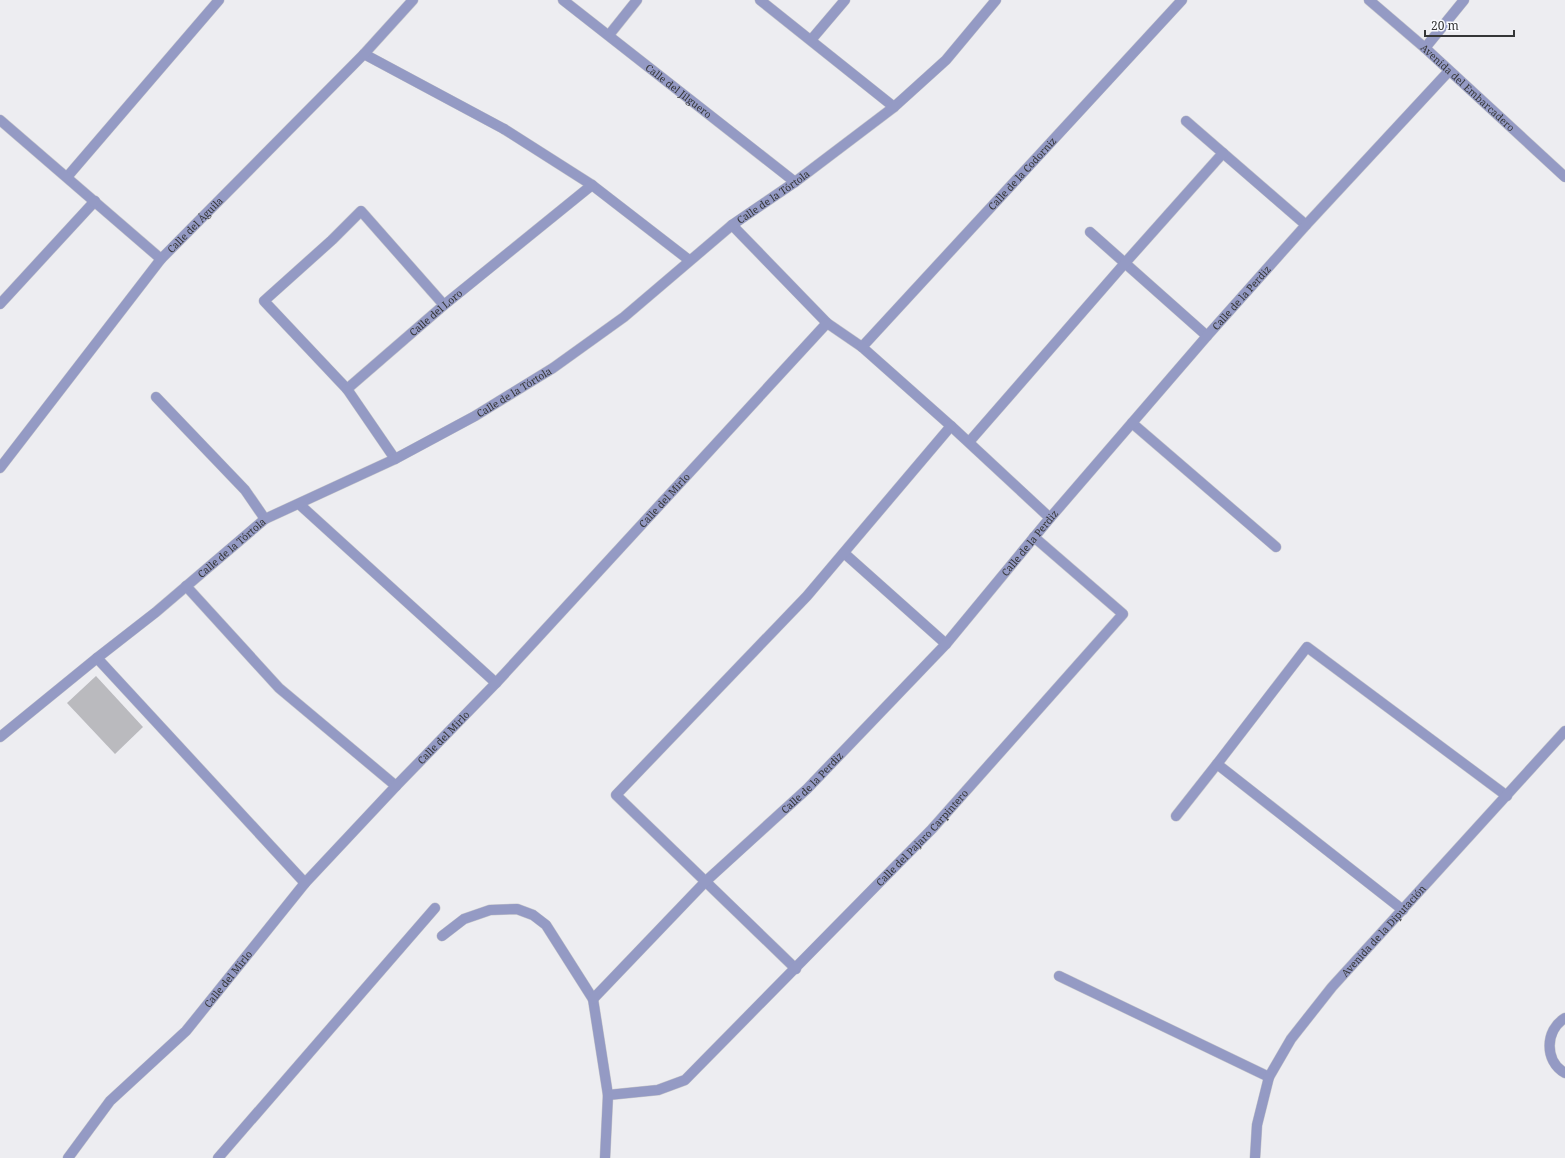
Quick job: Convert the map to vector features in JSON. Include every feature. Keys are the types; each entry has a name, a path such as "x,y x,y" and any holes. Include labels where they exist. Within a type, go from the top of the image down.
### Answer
{"street":[{"path":"66,177 219,0"},
{"name":"Calle del Águila","path":"0,468 161,259 364,54 413,0"},
{"name":"Calle del Jilguero","path":"563,0 795,182"},
{"path":"609,35 637,0"},
{"path":"760,0 894,107"},
{"path":"811,40 845,0"},
{"name":"Calle de la Tórtola","path":"0,737 156,612 265,519 395,459 475,416 553,368 624,317 689,260 732,225 795,182 894,107 946,60 996,0"},
{"name":"Calle de la Codorniz","path":"862,347 1182,0"},
{"name":"Avenida del Embarcadero","path":"1369,0 1425,48 1565,177"},
{"path":"1425,48 1464,0"},
{"path":"364,54 504,129 592,185 689,260"},
{"name":"Calle de la Perdiz","path":"593,999 706,881 807,788 946,644 1050,518 1207,336 1306,225 1449,70"},
{"path":"0,120 161,259"},
{"path":"1186,121 1306,225"},
{"path":"969,442 1223,153"},
{"name":"Calle del Loro","path":"347,389 444,305 592,185"},
{"path":"0,304 94,201"},
{"path":"395,459 347,389 264,301 332,240 361,211 444,305"},
{"path":"732,225 826,323 862,347 969,442 1050,518"},
{"path":"1090,232 1207,336"},
{"name":"Calle del Mirlo","path":"68,1158 110,1101 186,1031 305,883 496,683 826,323"},
{"path":"156,397 245,490 265,519"},
{"path":"1132,423 1276,547"},
{"path":"796,969 616,795 807,596 951,426"},
{"path":"299,504 496,683"},
{"name":"Calle del Pajaro Carpintero","path":"608,1095 658,1090 685,1080 796,969 932,829 1123,614 1034,537"},
{"path":"844,553 946,644"},
{"path":"186,586 279,688 396,786"},
{"path":"1176,816 1308,647 1507,796"},
{"path":"97,658 305,883"},
{"name":"Avenida de la Diputación","path":"1255,1158 1257,1125 1269,1077 1291,1039 1332,987 1565,731"},
{"path":"1217,764 1403,910"},
{"path":"218,1158 435,908"},
{"path":"442,936 464,919 490,910 517,909 533,915 546,925 593,999 608,1095 605,1158"},
{"path":"1059,976 1269,1077"},
{"path":"1565,1018 1554,1030 1550,1040 1550,1051 1554,1062 1565,1073"}],"building":[{"path":"96,676 143,727 115,754 67,703"}]}
